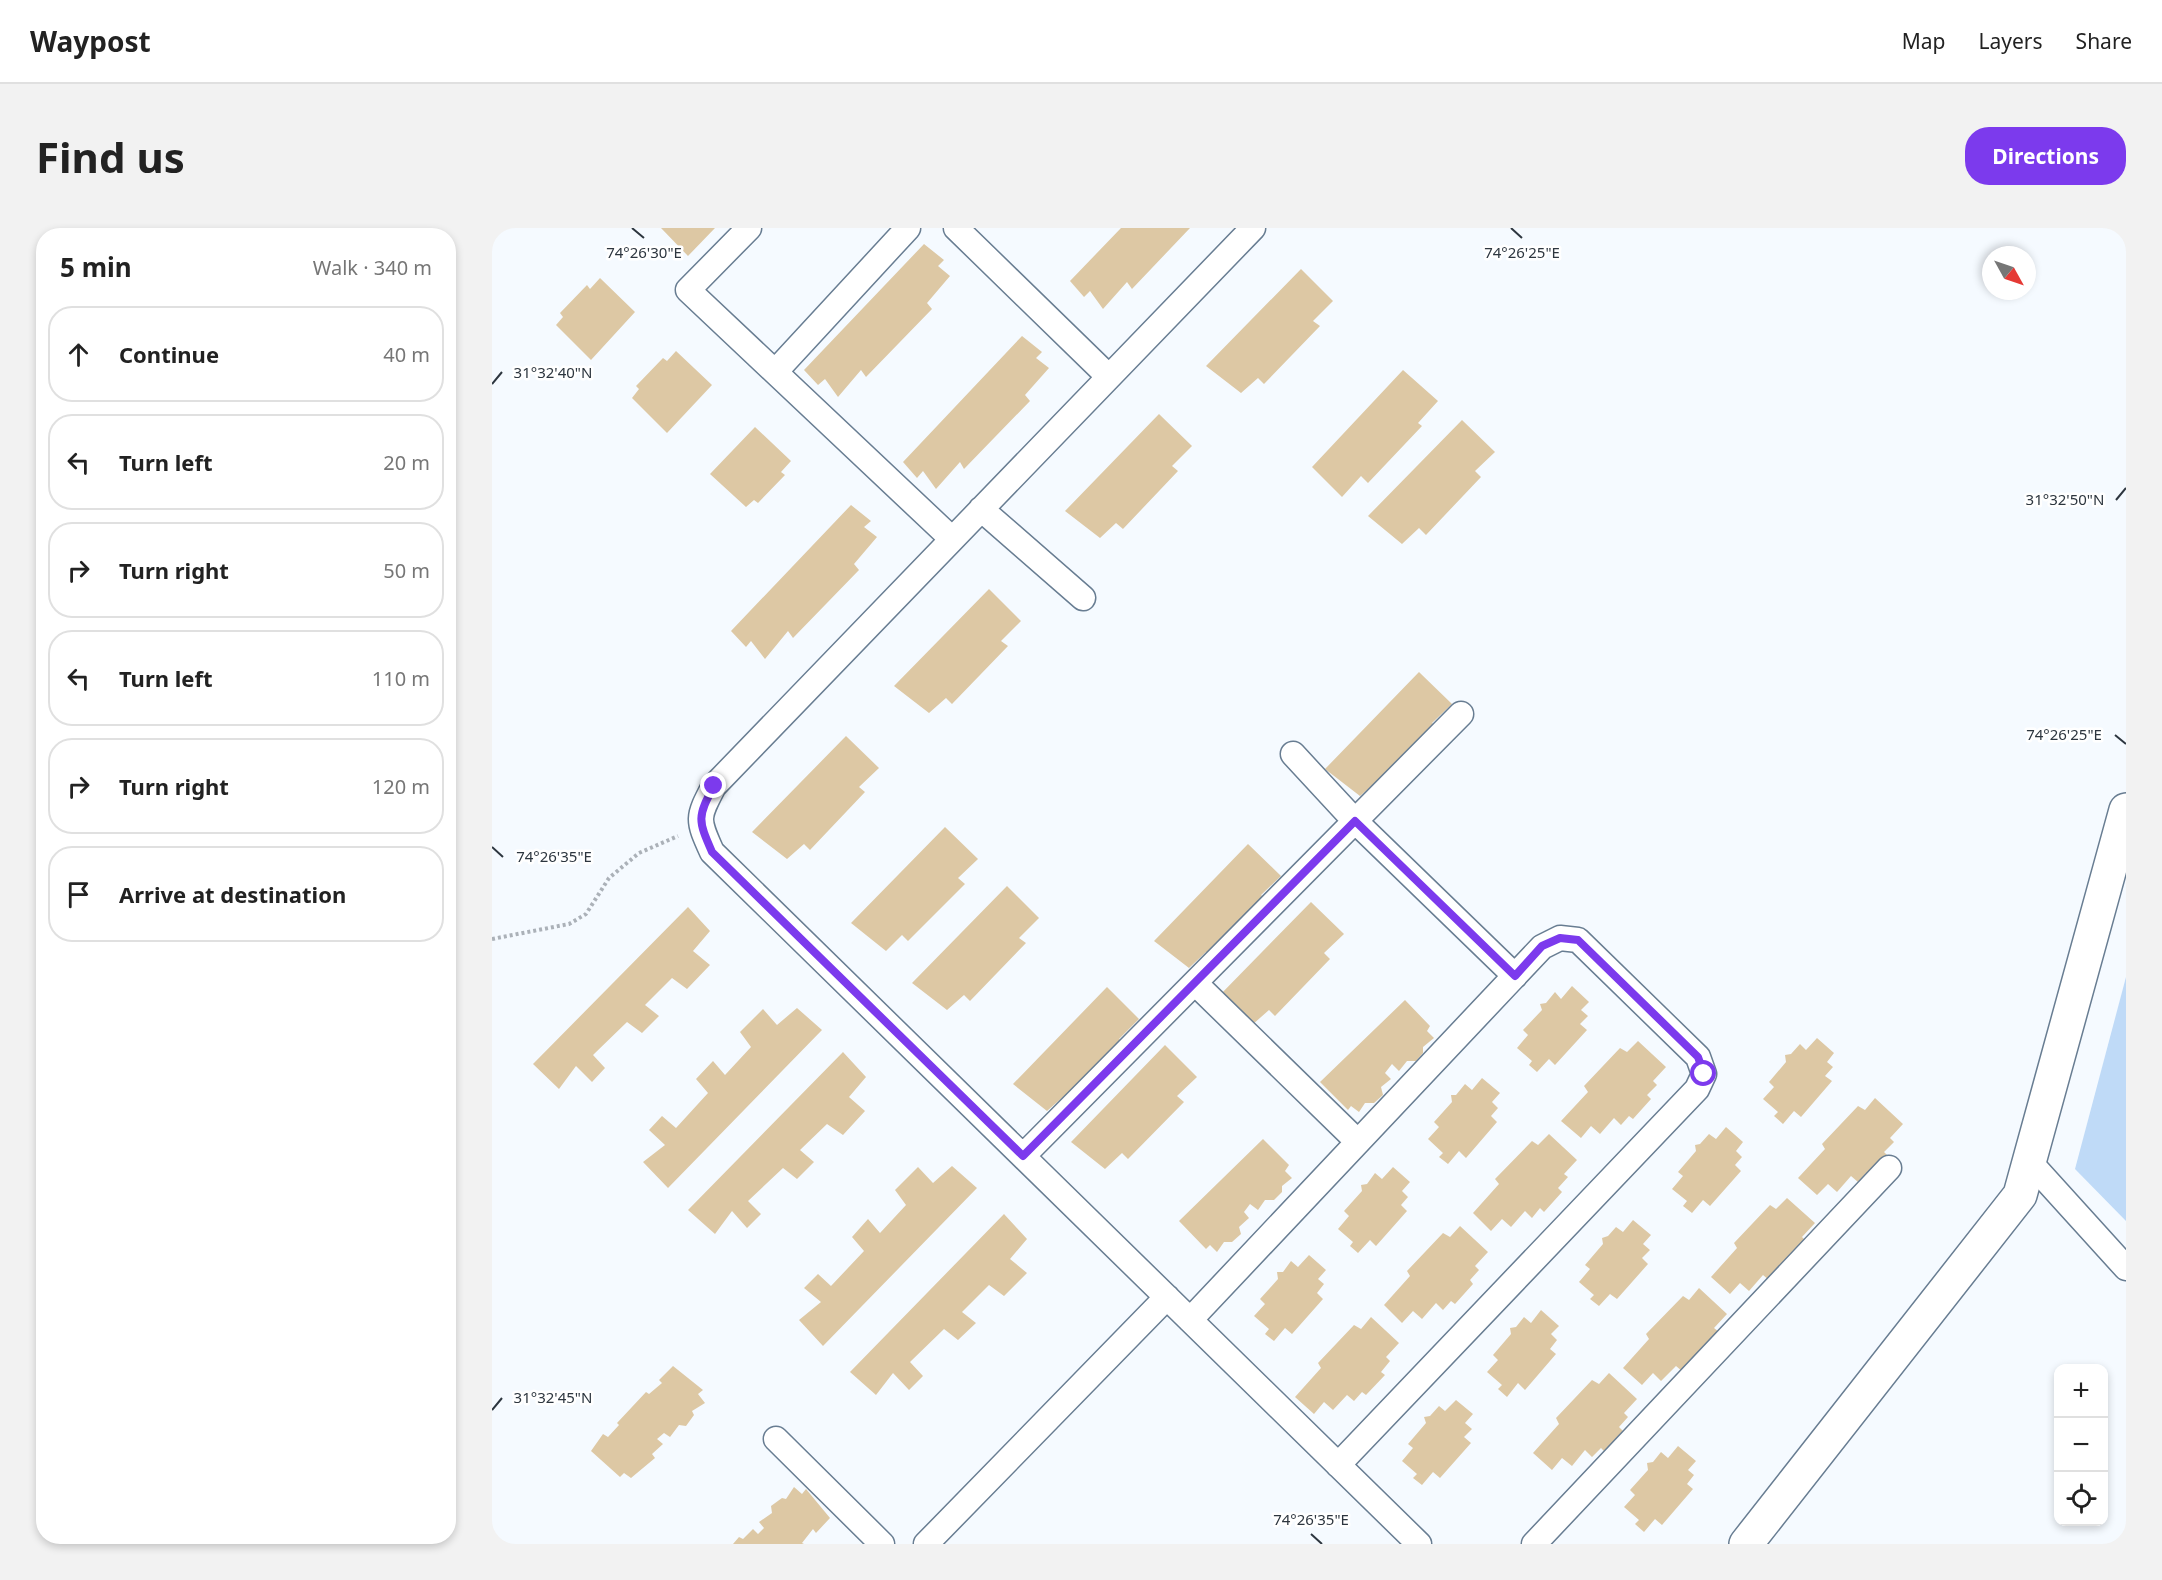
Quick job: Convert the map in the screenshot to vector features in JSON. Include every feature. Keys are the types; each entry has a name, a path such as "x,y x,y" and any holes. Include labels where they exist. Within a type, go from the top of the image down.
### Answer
{"street":[{"path":"749,228 688,290 952,539"},
{"path":"775,372 908,228"},
{"path":"956,228 1109,377"},
{"path":"1253,228 714,786 702,808 700,826 712,852 1419,1544"},
{"path":"981,509 1083,598"},
{"path":"1023,1156 1461,714"},
{"path":"1293,754 1355,821 1515,976"},
{"path":"1746,1544 2020,1195 2126,810"},
{"path":"1190,1320 1542,946 1560,938 1578,940 1698,1057 1704,1074 1697,1089 1338,1465"},
{"path":"1195,983 1358,1142"},
{"path":"2029,1161 2126,1268"},
{"path":"1534,1544 1889,1168"},
{"path":"926,1544 1167,1297"},
{"path":"776,1439 882,1544"}],"path":[{"path":"492,939 569,924 586,914 609,878 639,853 700,826"}],"shaded area":[{"path":"2126,977 2126,1221 2075,1169"}],"building":[{"path":"661,228 715,228 688,256"},
{"path":"1121,228 1190,228 1132,289 1127,282 1103,309 1090,291 1084,297 1070,281"},
{"path":"924,244 944,260 938,266 950,276 927,303 932,309 866,377 861,370 838,397 825,379 818,385 804,370"},
{"path":"1301,269 1333,301 1313,321 1320,326 1264,384 1258,378 1241,393 1206,366"},
{"path":"600,278 635,312 591,360 556,325 563,317 560,313 587,285 590,289"},
{"path":"1022,336 1042,352 1036,358 1049,368 1025,395 1030,401 964,469 960,462 936,489 923,471 917,478 903,462"},
{"path":"676,351 712,385 667,433 632,398 639,389 636,386 663,358 667,361"},
{"path":"1403,370 1438,401 1418,423 1422,426 1368,483 1361,476 1342,497 1312,467"},
{"path":"1159,414 1192,446 1172,466 1178,471 1123,529 1116,523 1100,538 1065,511"},
{"path":"1462,420 1495,452 1475,471 1481,477 1426,535 1419,528 1402,544 1368,516"},
{"path":"755,427 791,461 781,472 785,475 758,503 754,500 746,507 710,474"},
{"path":"851,505 871,521 864,527 877,537 854,564 859,570 793,638 788,631 765,659 751,641 746,647 731,631"},
{"path":"989,589 1021,621 1001,641 1008,646 952,704 946,698 929,713 894,686"},
{"path":"1419,672 1452,704 1432,723 1439,729 1383,787 1377,781 1360,796 1325,769"},
{"path":"846,736 879,768 859,787 865,792 810,850 804,844 787,859 752,832"},
{"path":"945,827 978,859 958,878 965,884 908,941 902,935 886,951 851,923"},
{"path":"1248,844 1281,876 1261,895 1268,901 1212,959 1206,952 1189,968 1154,941"},
{"path":"1007,886 1039,918 1019,938 1026,943 970,1001 964,995 947,1010 912,983"},
{"path":"1311,902 1344,934 1324,953 1330,959 1275,1016 1269,1010 1252,1025 1217,998"},
{"path":"688,907 710,931 693,951 710,965 687,989 672,978 645,1005 659,1016 642,1033 627,1022 593,1055 605,1068 592,1082 576,1066 559,1089 533,1064"},
{"path":"1572,986 1589,1002 1581,1010 1588,1016 1580,1024 1587,1030 1555,1065 1549,1059 1537,1072 1529,1065 1532,1061 1517,1048 1528,1035 1523,1030 1542,1010 1540,1004 1546,1003 1555,992 1561,999"},
{"path":"1107,987 1139,1019 1119,1039 1126,1044 1070,1101 1064,1096 1047,1111 1013,1084"},
{"path":"1405,1000 1430,1026 1427,1031 1434,1038 1423,1047 1423,1053 1416,1061 1407,1061 1399,1071 1392,1064 1385,1073 1391,1079 1381,1087 1383,1095 1374,1103 1365,1103 1359,1112 1351,1106 1348,1110 1320,1082"},
{"path":"797,1008 822,1030 668,1188 643,1162 665,1145 649,1130 662,1116 676,1128 708,1093 696,1079 713,1061 725,1075 751,1047 740,1032 763,1009 777,1025"},
{"path":"1817,1038 1834,1053 1827,1062 1833,1067 1825,1076 1832,1081 1801,1117 1794,1111 1783,1124 1774,1116 1778,1112 1763,1099 1774,1087 1769,1082 1786,1062 1785,1055 1791,1054 1800,1044 1806,1050"},
{"path":"1638,1041 1666,1067 1653,1081 1657,1085 1647,1095 1651,1099 1633,1119 1629,1116 1621,1125 1614,1118 1600,1134 1591,1126 1581,1138 1561,1121 1588,1092 1584,1086 1620,1048 1627,1052"},
{"path":"1165,1045 1197,1077 1177,1096 1184,1102 1128,1159 1122,1153 1105,1169 1071,1142"},
{"path":"843,1052 866,1077 849,1097 865,1111 843,1135 827,1124 800,1150 814,1162 797,1179 783,1168 748,1201 761,1214 747,1228 732,1211 715,1234 688,1210"},
{"path":"1482,1078 1500,1093 1492,1102 1498,1108 1491,1116 1497,1122 1466,1158 1459,1151 1448,1164 1439,1157 1443,1153 1428,1139 1439,1127 1434,1122 1452,1102 1451,1095 1456,1095 1465,1084 1472,1090"},
{"path":"1875,1098 1903,1124 1890,1138 1894,1142 1884,1152 1888,1156 1870,1176 1866,1173 1858,1182 1851,1176 1837,1192 1828,1184 1817,1195 1798,1178 1825,1149 1822,1144 1858,1106 1865,1110"},
{"path":"1726,1127 1743,1142 1736,1151 1742,1157 1735,1165 1741,1171 1710,1206 1703,1200 1692,1213 1683,1206 1687,1201 1672,1189 1683,1176 1678,1172 1696,1151 1695,1145 1700,1144 1709,1134 1716,1139"},
{"path":"1549,1134 1577,1160 1564,1174 1568,1177 1558,1188 1562,1192 1544,1212 1540,1208 1532,1218 1525,1211 1511,1227 1502,1219 1491,1231 1473,1213 1499,1184 1495,1179 1532,1141 1538,1145"},
{"path":"1263,1139 1289,1165 1285,1171 1292,1178 1282,1186 1282,1192 1274,1200 1265,1200 1258,1210 1250,1204 1244,1212 1249,1218 1239,1227 1241,1234 1232,1242 1224,1242 1217,1252 1210,1245 1206,1249 1179,1221"},
{"path":"952,1166 977,1188 823,1346 799,1320 821,1302 804,1288 818,1274 831,1286 864,1251 852,1237 868,1219 880,1233 906,1205 895,1190 918,1167 933,1183"},
{"path":"1393,1167 1410,1182 1402,1191 1408,1197 1401,1205 1407,1211 1376,1246 1370,1240 1358,1253 1350,1246 1353,1242 1338,1229 1349,1216 1344,1211 1362,1191 1361,1185 1367,1184 1375,1173 1382,1179"},
{"path":"1787,1198 1815,1223 1802,1237 1806,1241 1770,1281 1763,1275 1749,1291 1740,1283 1730,1294 1711,1277 1737,1248 1734,1243 1770,1205 1776,1209"},
{"path":"1004,1214 1027,1239 1010,1259 1027,1273 1004,1296 989,1285 962,1312 976,1323 958,1340 944,1329 910,1362 923,1376 909,1390 893,1373 876,1395 850,1372"},
{"path":"1633,1220 1651,1235 1643,1244 1650,1250 1642,1258 1648,1264 1617,1299 1610,1294 1599,1306 1590,1299 1594,1295 1579,1282 1590,1269 1585,1265 1603,1244 1602,1238 1608,1236 1616,1227 1623,1232"},
{"path":"1460,1226 1488,1252 1475,1266 1479,1270 1470,1280 1473,1284 1455,1304 1451,1301 1443,1310 1436,1303 1422,1319 1413,1311 1402,1323 1384,1305 1410,1276 1407,1271 1443,1233 1450,1237"},
{"path":"1309,1255 1326,1270 1318,1279 1324,1284 1317,1293 1323,1299 1292,1334 1285,1328 1274,1341 1265,1334 1269,1329 1254,1316 1265,1304 1260,1299 1278,1279 1277,1272 1283,1272 1291,1261 1298,1267"},
{"path":"1699,1288 1727,1314 1714,1328 1719,1332 1683,1372 1676,1366 1661,1381 1653,1373 1642,1385 1623,1368 1649,1339 1646,1334 1683,1296 1689,1300"},
{"path":"1541,1310 1559,1326 1551,1334 1557,1340 1550,1349 1556,1354 1525,1390 1518,1383 1507,1397 1498,1389 1502,1385 1487,1372 1498,1360 1493,1355 1511,1334 1510,1328 1516,1327 1524,1317 1531,1323"},
{"path":"1371,1317 1399,1343 1386,1357 1390,1361 1381,1372 1385,1375 1366,1395 1362,1392 1354,1401 1347,1395 1333,1410 1324,1402 1314,1414 1295,1397 1321,1368 1318,1363 1354,1325 1361,1329"},
{"path":"673,1366 703,1390 698,1394 705,1403 692,1411 694,1415 686,1426 679,1425 670,1437 664,1433 657,1439 663,1444 652,1454 655,1458 631,1478 624,1473 620,1477 591,1451 603,1434 608,1437 619,1425 617,1423 646,1392 649,1394 662,1383 659,1380"},
{"path":"1609,1373 1637,1399 1624,1413 1628,1417 1619,1427 1623,1431 1604,1451 1601,1448 1592,1457 1585,1450 1572,1466 1562,1458 1552,1470 1533,1453 1559,1424 1556,1418 1592,1380 1599,1384"},
{"path":"1456,1400 1473,1414 1465,1423 1472,1429 1464,1437 1471,1443 1440,1478 1433,1472 1422,1485 1413,1478 1417,1474 1402,1461 1413,1448 1408,1444 1426,1423 1424,1417 1430,1416 1439,1406 1445,1411"},
{"path":"1678,1446 1696,1461 1688,1470 1694,1475 1687,1484 1693,1489 1662,1525 1655,1519 1644,1532 1635,1524 1639,1520 1624,1507 1635,1495 1630,1490 1648,1470 1647,1463 1653,1462 1661,1452 1668,1458"},
{"path":"794,1487 802,1494 806,1489 830,1518 816,1533 813,1529 802,1543 804,1544 733,1544 739,1537 743,1539 753,1529 758,1534 764,1528 759,1522 772,1513 771,1506 782,1498 786,1499"}],"route":[{"path":"714,786 702,808 700,826 712,852 1023,1156 1355,821 1515,976 1542,946 1560,938 1578,940 1698,1057 1704,1074"}]}
